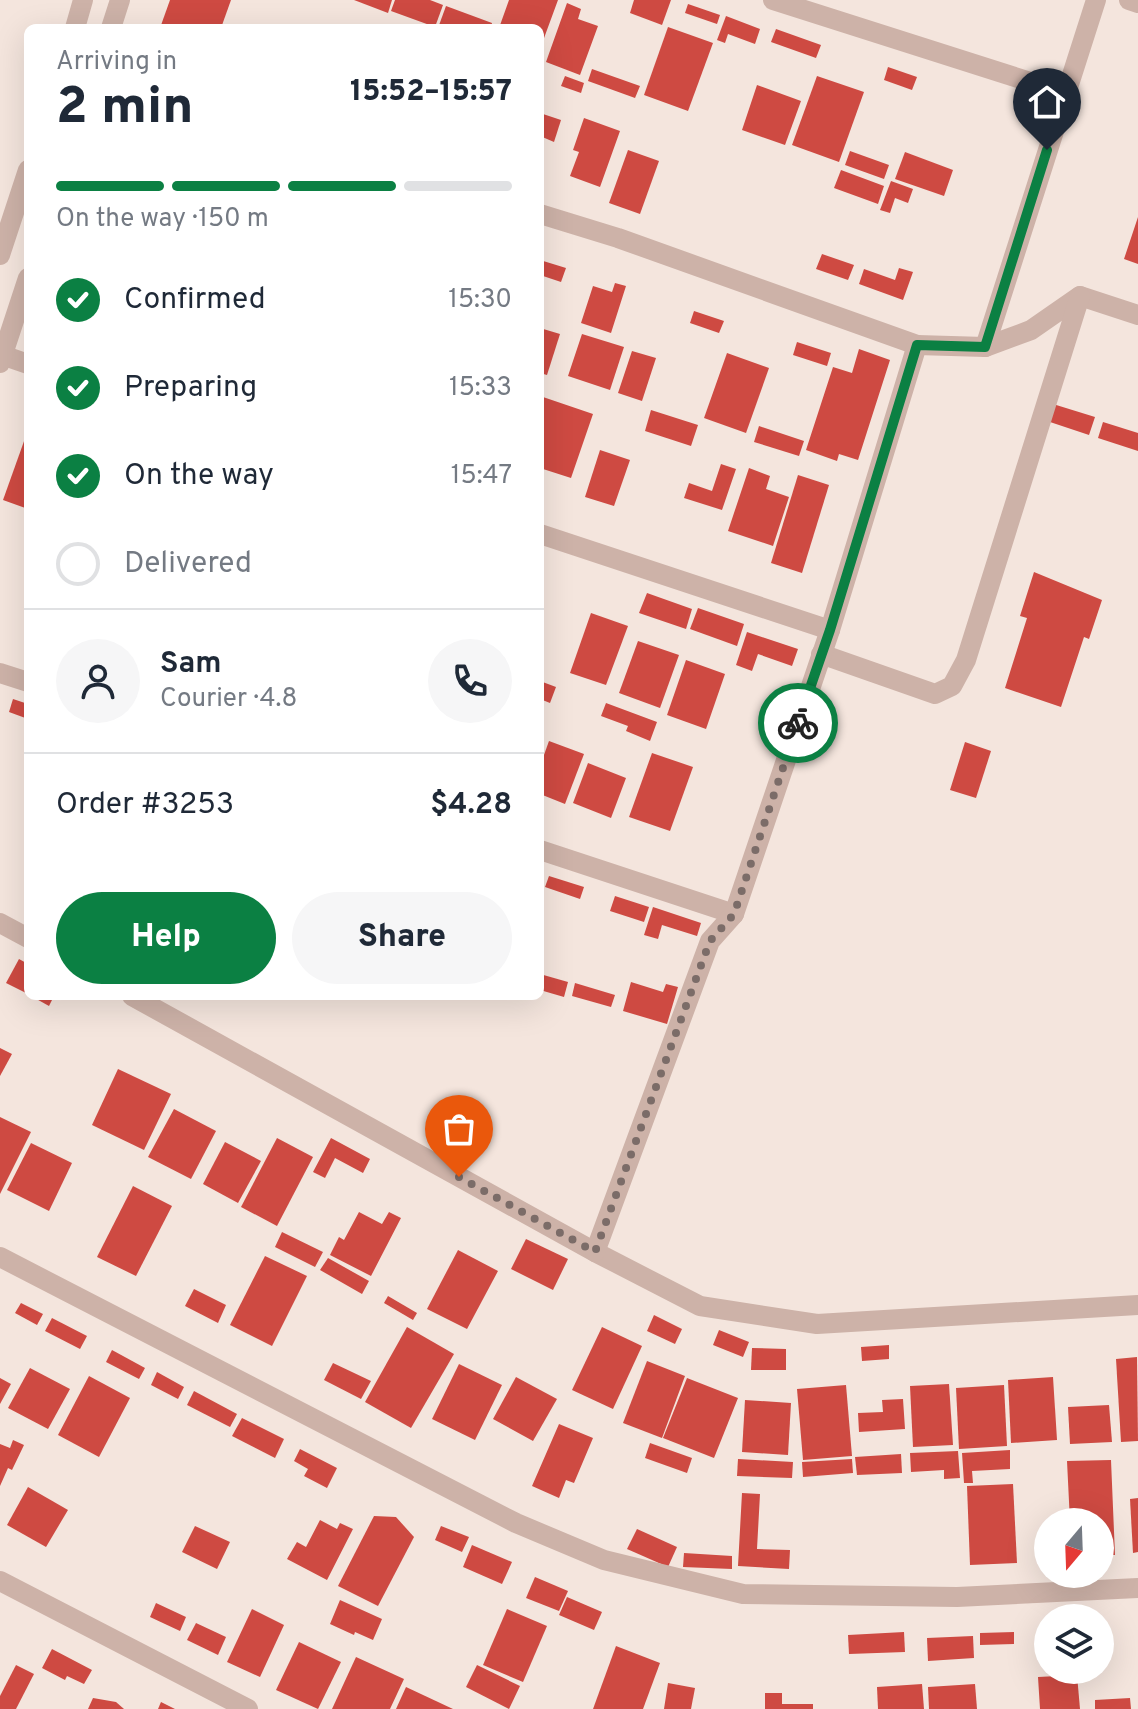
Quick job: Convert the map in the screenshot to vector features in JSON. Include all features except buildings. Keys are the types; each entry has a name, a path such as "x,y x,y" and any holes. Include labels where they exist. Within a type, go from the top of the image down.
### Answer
{"street":[{"path":"76,24 83,0"},
{"path":"112,24 120,0"},
{"path":"773,0 1065,93"},
{"path":"985,347 1096,0"},
{"path":"1129,0 1138,3"},
{"path":"1,251 24,182"},
{"path":"544,215 618,238 917,345 985,347 1031,330 1080,296"},
{"path":"24,290 1,359 24,363"},
{"path":"1080,296 1138,315"},
{"path":"821,654 935,694 952,686 966,660 1080,296"},
{"path":"595,1252 710,941 734,914 830,630 917,345"},
{"path":"544,535 830,630"},
{"path":"0,673 24,681"},
{"path":"544,851 734,914"},
{"path":"0,923 24,936"},
{"path":"139,1000 595,1252 700,1306 817,1324 1138,1305"},
{"path":"0,1257 516,1523 604,1560 743,1594 957,1597 1138,1588"},
{"path":"0,1581 248,1709"}],"way so far":[{"path":"459,1177 595,1252 710,941 734,914 798,723"}],"route":[{"path":"798,723 830,630 917,345 985,347 1047,150"}]}
